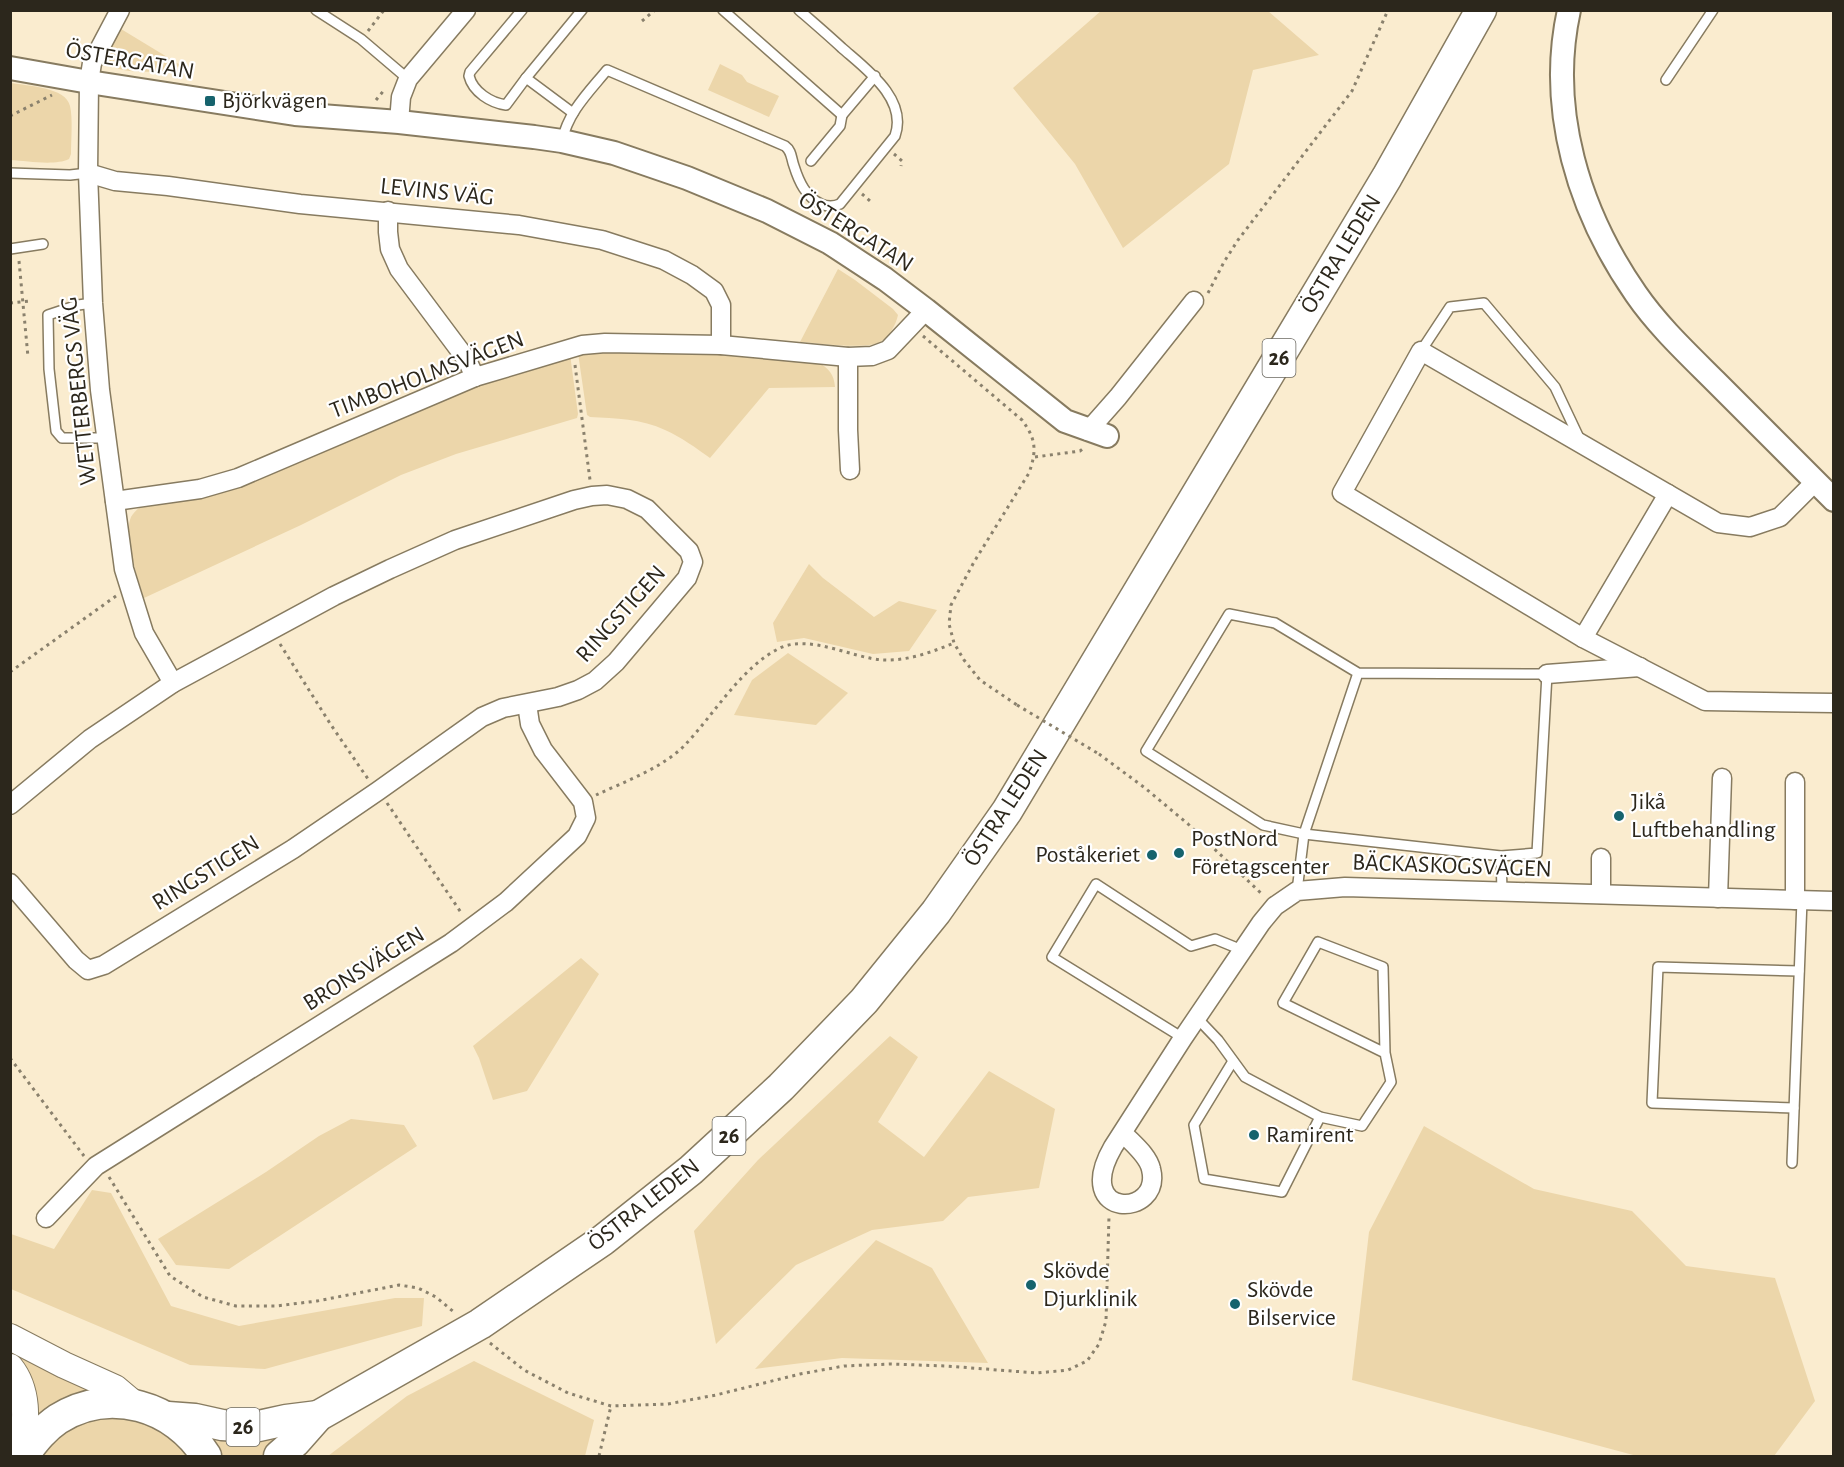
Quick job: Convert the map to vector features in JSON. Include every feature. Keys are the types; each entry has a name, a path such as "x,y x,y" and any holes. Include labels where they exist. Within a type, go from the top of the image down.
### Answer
{"highway":[{"name":"ÖSTRA LEDEN","path":"279,1456 318,1416 480,1324 603,1240 691,1170 781,1088 864,1001 936,912 1007,811 1375,197 1481,10"},
{"name":"26","path":"23,1456 37,1437 57,1420 81,1408 107,1403 134,1404 168,1417 189,1433 206,1456"},
{"name":"ÖSTRA LEDEN","path":"168,1417 254,1427 318,1416"}],"main road":[{"path":"10,1337 115,1388 134,1404"},
{"path":"10,1367 17,1376 26,1403 23,1456"}],"street":[{"path":"89,82 92,63 120,10"},
{"path":"399,122 401,96 408,79 466,10"},
{"path":"1569,10 1563,64 1563,102 1569,141 1578,182 1592,218 1613,259 1637,296 1665,329 1833,500"},
{"name":"ÖSTERGATAN","path":"10,68 295,114 399,122 562,141 635,160 687,178 767,211 830,243 885,279 919,318 1065,421 1099,434"},
{"name":"WETTERBERGS VÄG","path":"89,82 88,173 93,303 100,390 124,569 144,633 172,683"},
{"name":"LEVINS VÄG","path":"88,173 115,181 300,204 519,225 602,240 664,260 692,274 714,291 721,305 720,345"},
{"path":"388,211 390,249 399,269 467,360 475,377"},
{"path":"1099,434 1118,397 1201,297"},
{"name":"TIMBOHOLMSVÄGEN","path":"115,501 200,489 238,478 475,377 573,348 605,343 720,345 848,357 872,356 888,350 919,318"},
{"path":"1815,482 1780,517 1750,527 1718,523 1421,351 1342,493 1583,638 1705,701 1833,703"},
{"path":"848,357 850,470"},
{"path":"1583,638 1668,494"},
{"name":"RINGSTIGEN","path":"10,805 90,739 172,683 334,596 454,540 574,500 607,495 627,499 647,509 689,551 693,562 687,578 616,662 595,681 578,690 503,708 482,717 293,849 104,964 88,970 76,960 10,883"},
{"path":"1547,674 1640,667"},
{"name":"BRONSVÄGEN","path":"46,1218 96,1166 451,943 506,902 577,836 586,818 582,802 543,750 530,723 527,704"},
{"path":"1718,898 1722,778"},
{"path":"1796,782 1798,900"},
{"path":"1601,858 1601,894"},
{"name":"BÄCKASKOGSVÄGEN","path":"1110,1199 1103,1191 1101,1182 1106,1159 1242,950 1275,906 1297,891 1345,887 1833,901"},
{"path":"1110,1199 1119,1204 1130,1205 1139,1201 1150,1188 1152,1179 1147,1159 1123,1133"}],"lane":[{"path":"316,10 361,39 408,79"},
{"path":"522,10 470,72 469,76 474,87 495,104 506,105 582,10"},
{"path":"723,10 842,116"},
{"name":"ÖSTERGATAN","path":"562,141 565,125 607,70 785,146 790,149 799,180 807,193 823,205 840,204 896,136 897,114 885,89 874,76 799,10"},
{"path":"1666,81 1713,10"},
{"path":"811,161 840,126 842,116 874,76"},
{"path":"526,78 573,113"},
{"path":"10,173 70,175 88,173"},
{"path":"10,249 44,244"},
{"path":"93,303 78,305 48,315 49,369 56,431 62,438 106,438"},
{"path":"1421,351 1450,308 1484,303 1555,387 1581,442"},
{"path":"1229,614 1275,623 1358,673 1547,674 1537,853 1501,856 1304,834 1263,825 1146,750 1229,614"},
{"path":"1297,891 1304,834 1358,673"},
{"path":"1501,856 1502,891"},
{"path":"1183,1038 1052,957 1096,884 1191,946 1215,939 1242,950"},
{"path":"1792,1163 1799,971 1798,900"},
{"path":"1197,1018 1218,1040 1245,1077 1320,1117 1362,1126 1391,1082 1385,1053 1383,966 1318,942 1283,1003 1385,1053"},
{"path":"1794,1108 1652,1103 1658,967 1799,971"},
{"path":"1233,1060 1194,1125 1204,1179 1282,1192 1320,1117"}],"path":[{"path":"361,39 384,10"},
{"path":"642,21 655,10"},
{"path":"1201,297 1238,240 1352,91 1388,10"},
{"path":"10,116 60,91"},
{"path":"19,261 21,302 28,357"},
{"path":"10,303 31,301"},
{"path":"919,318 1022,420 1033,435 1035,457 1029,472 951,604 949,624 954,643 964,660 980,680 1099,754 1145,788 1188,824 1275,906"},
{"path":"573,348 591,488"},
{"path":"1035,457 1080,451 1099,434"},
{"path":"10,672 117,596"},
{"path":"591,798 670,759 750,670 782,647 797,644 814,645 883,660 906,659 954,643"},
{"path":"280,644 372,785"},
{"path":"383,797 465,918"},
{"path":"10,1058 87,1160"},
{"path":"105,1171 170,1276 203,1297 236,1306 276,1306 317,1301 399,1285 418,1288 436,1297 461,1318"},
{"path":"484,1339 524,1370 568,1392 611,1406 668,1404 844,1366 890,1364 946,1366 1037,1373 1068,1370 1087,1361 1099,1344 1106,1321 1110,1199"},
{"path":"600,1456 611,1406"}],"shaded area":[{"path":"1102,10 1268,11 1319,55 1253,70 1229,164 1123,248 1075,164 1013,88"},
{"path":"121,29 182,66 167,65 165,71 144,72 128,71 109,64 107,53"},
{"path":"720,64 742,75 747,82 779,96 769,117 708,90"},
{"path":"11,83 54,91 67,100 71,117 69,159 49,163 11,160"},
{"path":"838,269 898,315 892,330 880,342 853,346 800,342"},
{"path":"591,350 747,352 818,362 830,372 835,387 769,388 710,458 683,439 656,426 587,415 578,353"},
{"path":"570,354 577,418 456,454 401,475 301,525 144,598 132,557 129,535 131,517 141,506 495,378"},
{"path":"809,564 823,578 874,617 899,601 937,610 909,651 873,654 804,638 777,642 773,623"},
{"path":"788,653 848,693 816,725 734,715 752,680"},
{"path":"581,958 599,974 527,1091 493,1100 473,1046"},
{"path":"890,1036 918,1057 878,1122 924,1157 989,1071 1055,1109 1039,1188 968,1197 943,1221 872,1230 796,1265 716,1344 694,1231 758,1160"},
{"path":"351,1119 404,1125 417,1146 229,1269 176,1265 158,1239 319,1136"},
{"path":"1424,1126 1534,1189 1632,1211 1686,1266 1775,1278 1815,1401 1774,1456 1637,1456 1352,1380 1369,1232"},
{"path":"92,1190 111,1193 171,1306 239,1326 395,1298 424,1298 422,1326 265,1369 190,1365 11,1289 11,1234 54,1249"},
{"path":"876,1240 932,1268 988,1363 842,1358 755,1369"},
{"path":"11,1345 113,1394 38,1428 19,1363 11,1352"},
{"path":"474,1361 594,1420 585,1456 328,1456 407,1396"},
{"path":"143,1416 196,1456 34,1456 80,1418"},
{"path":"289,1431 265,1456 214,1456 204,1440 217,1433"}],"place":[{"name":"Björkvägen","path":"210,101"},
{"name":"Jikå Luftbehandling","path":"1619,816"},
{"name":"PostNord Företagscenter","path":"1179,853"},
{"name":"Poståkeriet","path":"1152,855"},
{"name":"Ramirent","path":"1254,1135"},
{"name":"Skövde Djurklinik","path":"1031,1285"},
{"name":"Skövde Bilservice","path":"1235,1304"}]}
